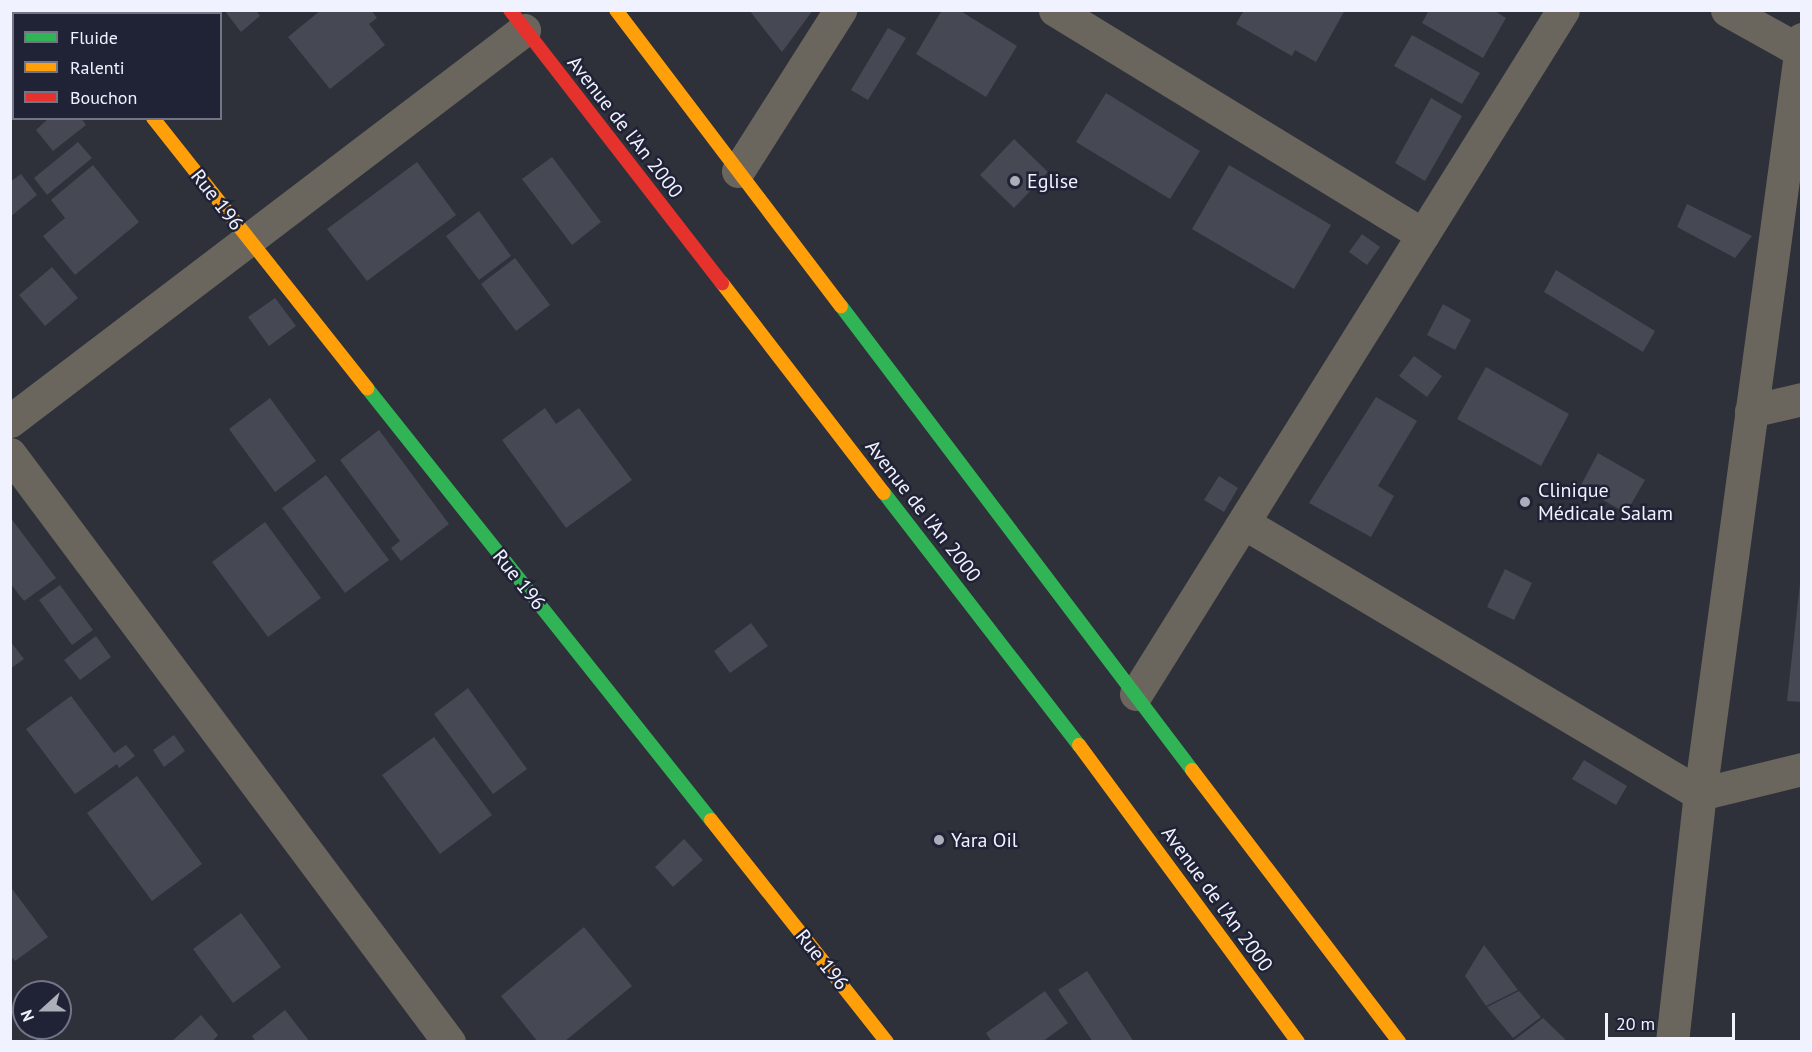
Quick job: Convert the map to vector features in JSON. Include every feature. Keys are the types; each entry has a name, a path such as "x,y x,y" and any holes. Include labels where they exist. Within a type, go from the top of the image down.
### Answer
{"main road":[{"path":"616,10 1400,1041"},
{"name":"Avenue de l'An 2000","path":"517,20 1054,712 1298,1041"},
{"name":"Rue 196","path":"155,120 887,1041"}],"street":[{"path":"738,171 840,10"},
{"path":"1055,10 1423,236"},
{"path":"1136,694 1563,10"},
{"path":"1672,1041 1700,795 1801,48 1727,10"},
{"path":"10,421 248,240 517,20"},
{"path":"1751,411 1802,399"},
{"path":"10,454 449,1041"},
{"path":"1244,523 1700,795 1802,769"}],"building":[{"path":"96,10 127,10 128,12 97,12"},
{"path":"170,10 171,12 152,12"},
{"path":"224,10 256,10 260,16 241,32"},
{"path":"321,10 371,10 377,18 369,24 385,45 330,89 288,37"},
{"path":"749,10 786,11 813,10 782,52"},
{"path":"942,10 959,10 1017,46 986,97 916,54"},
{"path":"1244,10 1345,10 1316,62 1295,50 1292,56 1236,24"},
{"path":"1429,10 1493,10 1506,18 1483,58 1422,23"},
{"path":"888,28 906,38 868,100 851,90"},
{"path":"1412,35 1480,73 1462,104 1394,66"},
{"path":"10,38 12,40 12,100 10,101"},
{"path":"1106,93 1200,151 1170,199 1076,142"},
{"path":"1431,98 1462,116 1425,181 1395,163"},
{"path":"47,120 82,120 86,125 53,151 36,130"},
{"path":"1014,139 1048,172 1014,208 980,175"},
{"path":"78,142 92,158 47,195 34,178"},
{"path":"552,157 601,222 572,245 522,179"},
{"path":"417,162 456,215 367,281 327,229"},
{"path":"93,165 139,222 75,275 43,236 65,218 51,200"},
{"path":"1229,165 1331,225 1294,289 1192,229"},
{"path":"21,174 37,195 10,217 10,182"},
{"path":"1687,204 1752,236 1735,258 1677,227"},
{"path":"479,211 511,256 479,280 446,236"},
{"path":"1362,234 1380,247 1367,265 1349,252"},
{"path":"515,258 550,305 516,331 481,284"},
{"path":"52,267 78,298 45,326 19,295"},
{"path":"1556,270 1655,331 1643,352 1544,292"},
{"path":"275,298 296,326 269,346 248,317"},
{"path":"1443,304 1471,320 1455,350 1427,335"},
{"path":"1414,356 1442,376 1427,397 1399,376"},
{"path":"1486,367 1569,414 1541,466 1457,419"},
{"path":"1376,397 1417,421 1378,486 1394,496 1371,537 1309,503"},
{"path":"270,398 316,461 275,492 229,429"},
{"path":"545,408 556,424 579,408 632,480 566,528 502,440"},
{"path":"379,430 449,524 401,561 391,548 400,541 340,460"},
{"path":"1598,453 1645,480 1626,513 1580,487"},
{"path":"326,475 389,560 345,593 282,508"},
{"path":"1219,476 1238,488 1224,512 1204,500"},
{"path":"10,517 56,578 24,601 10,583"},
{"path":"265,522 321,598 268,637 212,562"},
{"path":"1505,569 1532,583 1514,620 1487,607"},
{"path":"1800,583 1802,583 1802,702 1787,701"},
{"path":"60,585 93,630 72,645 39,600"},
{"path":"751,623 768,646 730,673 714,651"},
{"path":"96,636 111,657 80,680 64,660"},
{"path":"10,641 24,659 10,669"},
{"path":"468,688 527,769 493,794 434,714"},
{"path":"71,696 114,753 126,745 135,756 119,768 117,764 75,794 26,729"},
{"path":"174,735 185,751 164,767 153,750"},
{"path":"434,737 492,815 440,854 382,775"},
{"path":"1584,760 1627,786 1616,805 1572,779"},
{"path":"137,776 202,864 152,901 87,813"},
{"path":"684,839 703,860 673,887 655,867"},
{"path":"10,886 48,937 15,961 10,955"},
{"path":"241,913 281,967 233,1003 193,949"},
{"path":"584,927 632,986 564,1042 538,1042 501,996"},
{"path":"1484,945 1518,990 1486,1006 1465,976"},
{"path":"1087,971 1134,1042 1093,1042 1058,990"},
{"path":"1045,991 1068,1023 1042,1042 992,1042 986,1033"},
{"path":"1519,991 1541,1017 1513,1038 1487,1007"},
{"path":"285,1010 310,1042 256,1042 252,1036"},
{"path":"201,1015 218,1035 212,1042 171,1042"},
{"path":"1543,1018 1565,1039 1563,1042 1514,1040"}],"traffic: fast":[{"path":"841,306 1192,770"},
{"path":"367,388 711,820"},
{"path":"884,493 1079,745"}],"traffic: slow":[{"path":"616,10 841,306"},
{"path":"155,120 367,388"},
{"path":"722,283 884,493"},
{"path":"1079,745 1298,1042"},
{"path":"1192,770 1399,1042"},
{"path":"711,820 887,1042"}],"traffic: jam":[{"path":"510,10 722,283"}],"place":[{"name":"Eglise","path":"1015,181"},
{"name":"Clinique Médicale Salam","path":"1525,502"},
{"name":"Yara Oil","path":"939,840"}]}
